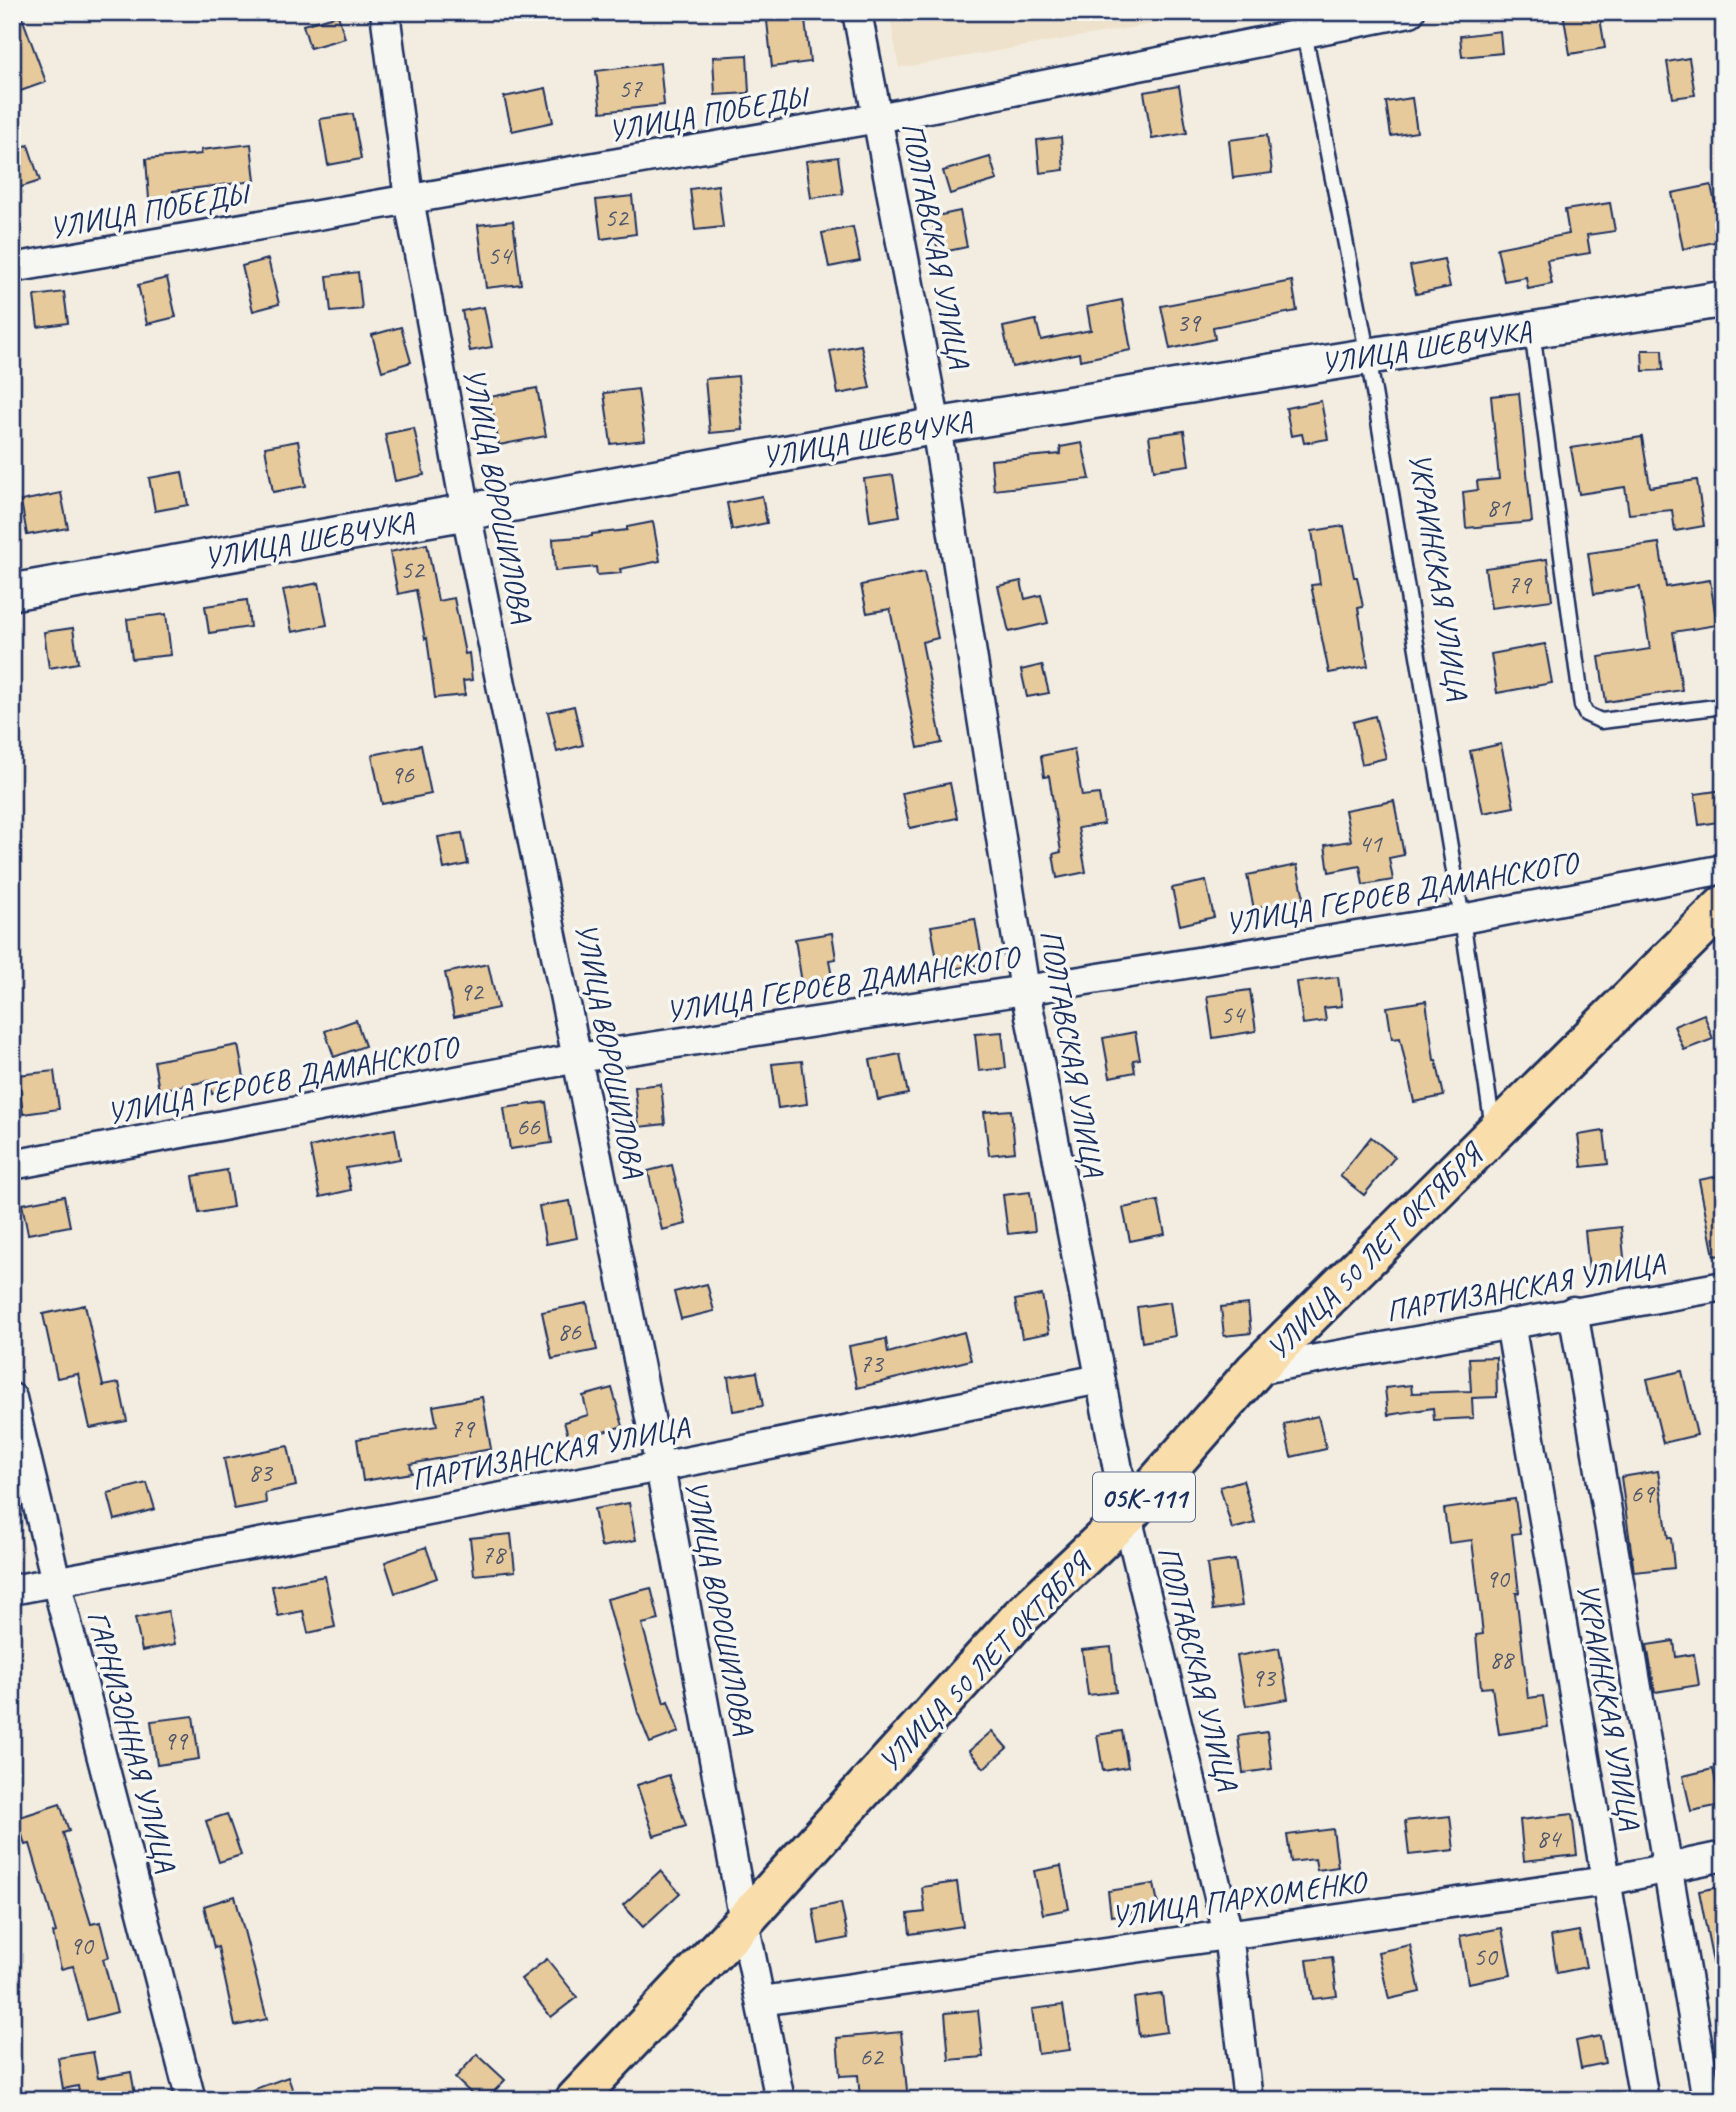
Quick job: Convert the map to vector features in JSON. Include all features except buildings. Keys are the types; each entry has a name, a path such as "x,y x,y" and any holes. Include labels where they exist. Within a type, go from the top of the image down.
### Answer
{"main road":[{"name":"УЛИЦА 50 ЛЕТ ОКТЯБРЯ","path":"586,2093 1020,1617 1127,1516 1255,1370 1724,905"}],"street":[{"name":"УЛИЦА ВОРОШИЛОВА","path":"385,12 409,199 466,512 660,1467 780,2100"},
{"name":"ПОЛТАВСКАЯ УЛИЦА","path":"857,12 936,426 1025,990 1127,1516 1228,1934 1248,2100"},
{"name":"УЛИЦА ПОБЕДЫ","path":"12,268 878,118 1302,23 1410,12"},
{"name":"УЛИЦА ШЕВЧУКА","path":"12,592 936,426 1724,299"},
{"name":"УЛИЦА ГЕРОЕВ ДАМАНСКОГО","path":"12,1165 578,1058 1025,990 1462,919 1724,869"},
{"name":"ПАРТИЗАНСКАЯ УЛИЦА","path":"1255,1370 1724,1286"},
{"path":"1573,1311 1707,2100"},
{"name":"УКРАИНСКАЯ УЛИЦА","path":"1510,1323 1644,2100"},
{"name":"ПАРТИЗАНСКАЯ УЛИЦА","path":"12,1590 1100,1380"},
{"name":"ГАРНИЗОННАЯ УЛИЦА","path":"12,1398 56,1581 191,2100"},
{"name":"УЛИЦА ПАРХОМЕНКО","path":"761,2001 1606,1881 1724,1856"}],"lane":[{"name":"УКРАИНСКАЯ УЛИЦА","path":"1302,23 1368,356 1462,919 1494,1133"},
{"path":"1531,330 1582,706 1586,714 1601,721 1724,706"}],"shaded area":[{"path":"889,12 1222,12 899,68"}]}
